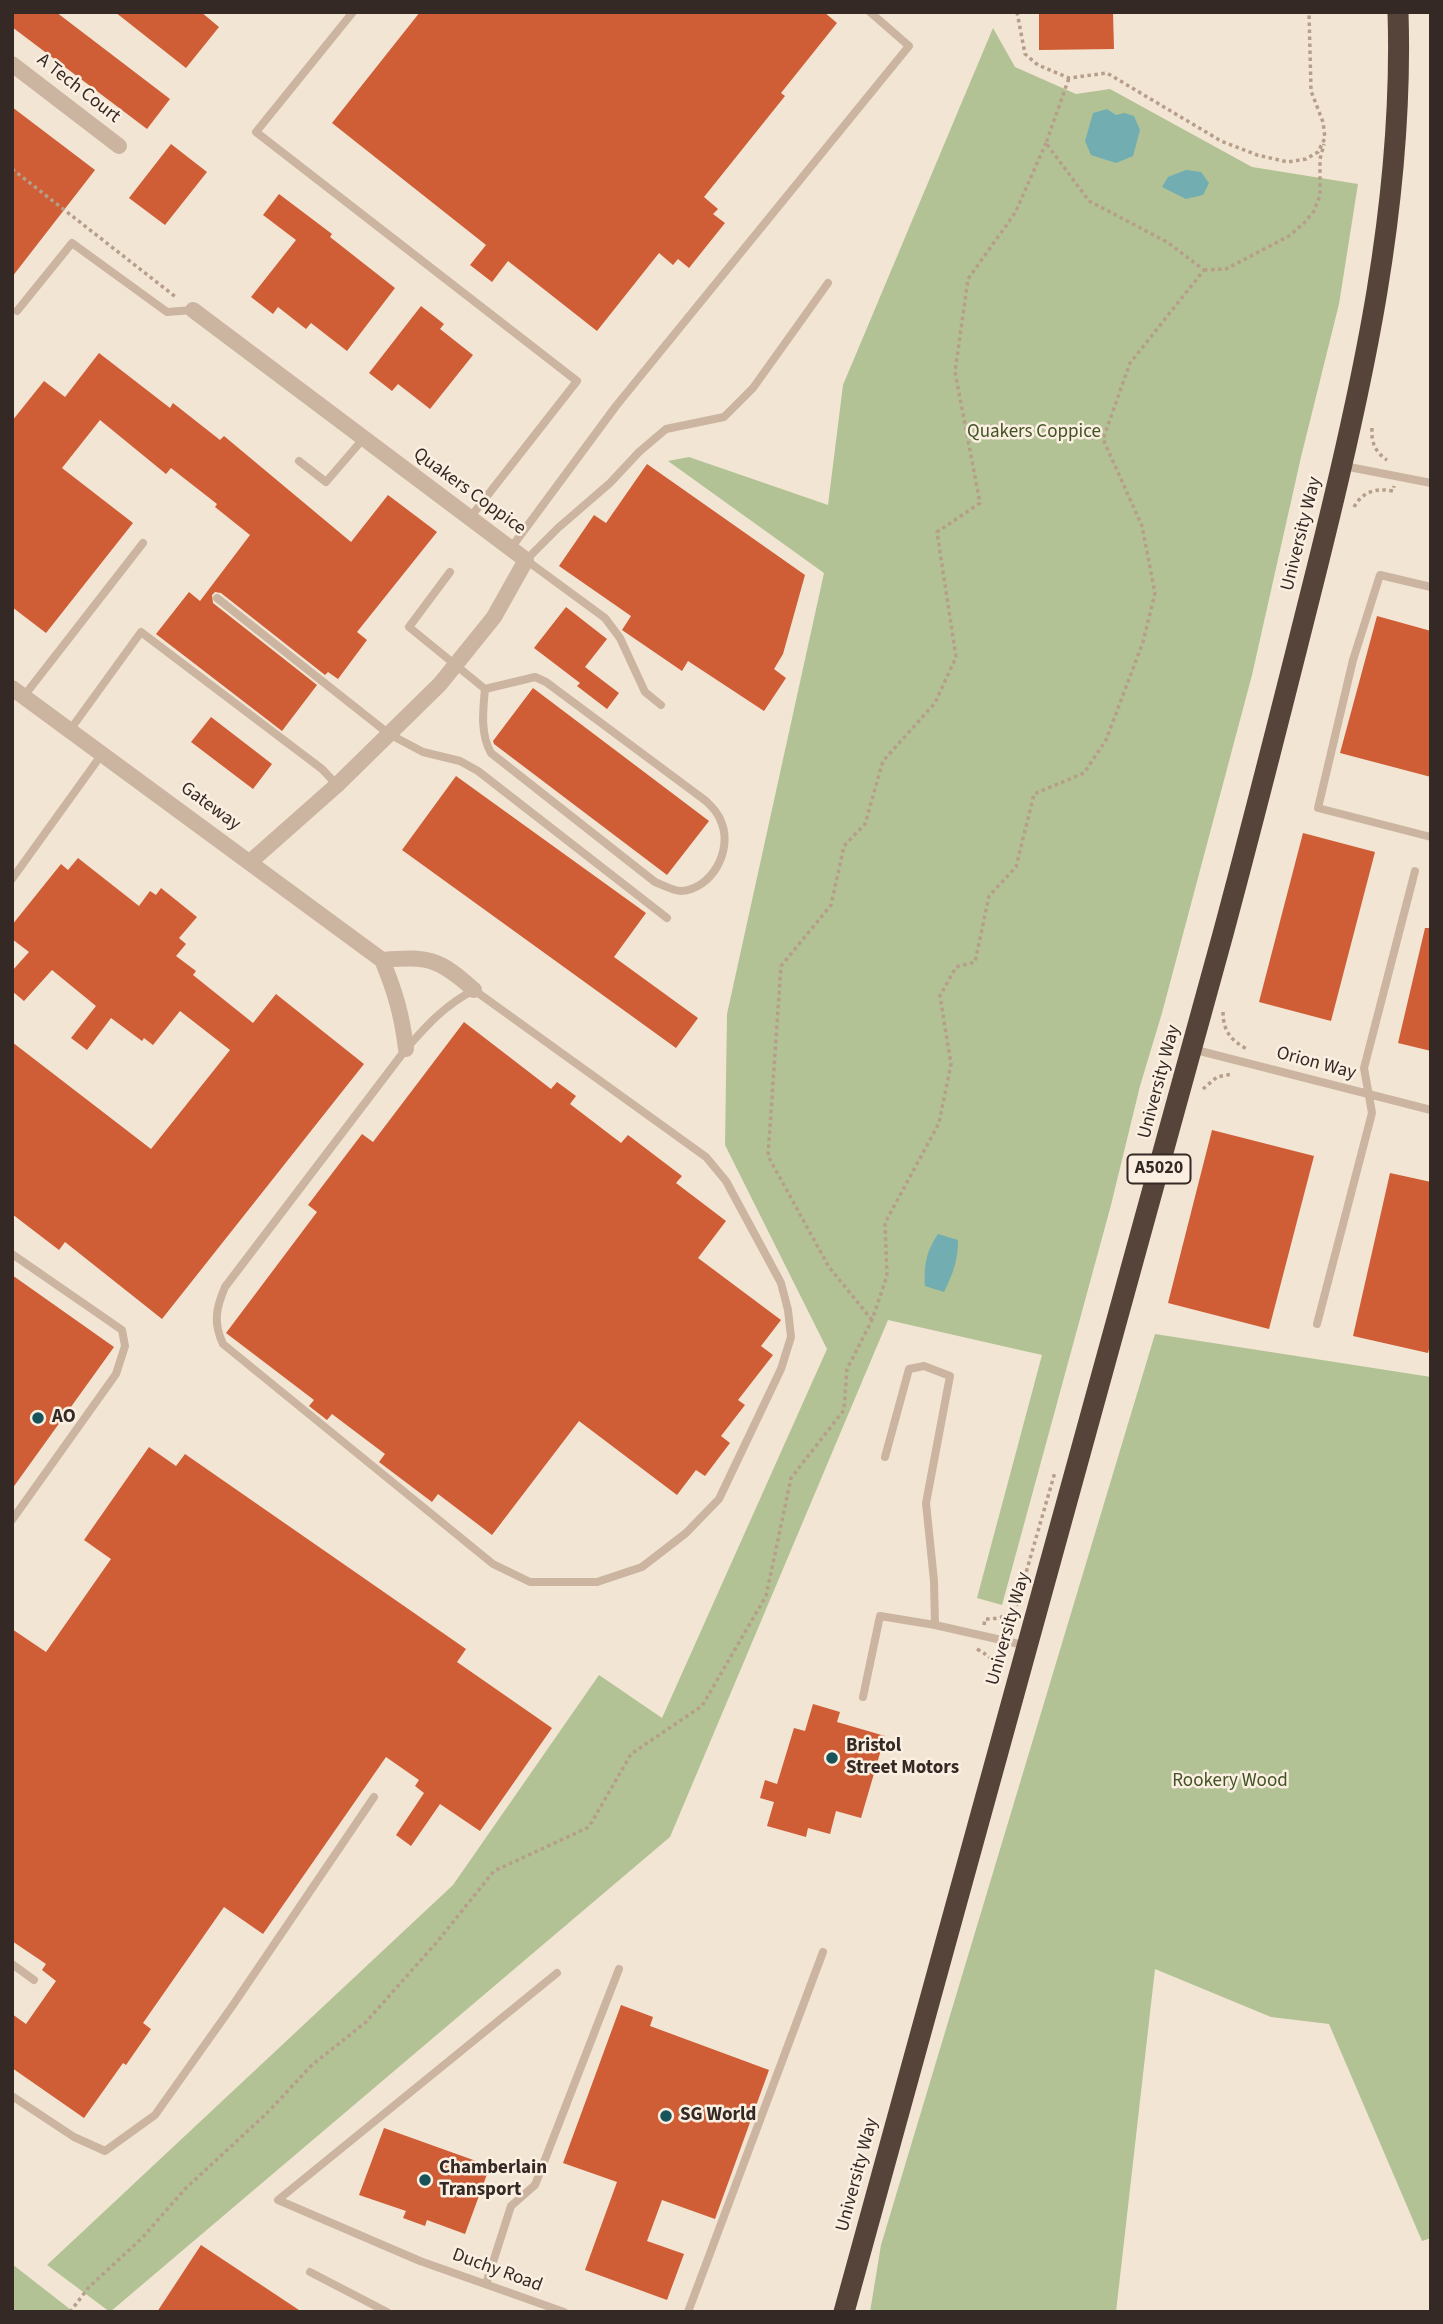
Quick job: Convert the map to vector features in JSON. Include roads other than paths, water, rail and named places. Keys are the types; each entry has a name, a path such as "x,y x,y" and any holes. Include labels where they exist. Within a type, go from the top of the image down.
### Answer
{"highway":[{"name":"University Way","path":"844,2312 1192,1049 1342,465 1373,318 1391,199 1399,66 1398,12"}],"street":[{"name":"A Tech Court","path":"12,64 119,146"},
{"name":"Quakers Coppice","path":"193,310 526,560 494,617 457,665 337,785 250,862"},
{"name":"Gateway","path":"18,692 382,960"},
{"path":"406,1049 402,1015 382,960 411,957 429,959 450,968 474,990"}],"lane":[{"path":"353,12 256,132 577,381 469,519"},
{"path":"511,548 616,405 909,46 870,12"},
{"path":"17,311 72,243 167,312 193,310"},
{"path":"661,705 645,692 620,638 605,618 526,560 666,429 724,417 753,388 828,283"},
{"path":"299,461 326,482 363,439"},
{"path":"1342,465 1431,483"},
{"path":"18,692 143,543"},
{"path":"450,572 409,627 485,689"},
{"path":"1431,587 1380,575 1353,660 1318,807 1431,837"},
{"path":"218,597 389,734 423,752 460,761 478,771 667,918"},
{"path":"70,730 141,632 322,769 337,785"},
{"path":"536,677 546,682 706,801 717,812 723,825 725,842 722,856 712,875 699,886 680,891 655,882 491,754 485,744 485,689 536,677"},
{"path":"12,879 102,754"},
{"path":"1317,1324 1372,1113 1364,1068 1415,871"},
{"path":"474,990 706,1157 726,1181 781,1283 788,1310 791,1337 781,1369 719,1499 686,1534 642,1567 597,1582 530,1582 493,1564 223,1344 216,1330 216,1309 225,1287 406,1049 432,1018 452,1001 474,990"},
{"name":"Orion Way","path":"1192,1049 1431,1110"},
{"path":"12,1254 122,1330 125,1346 116,1374 12,1520"},
{"path":"885,1457 909,1369 924,1366 950,1376 926,1503 934,1581 935,1625"},
{"path":"863,1697 880,1616 981,1634 1028,1646"},
{"path":"12,2096 74,2137 105,2151 155,2115 374,1797"},
{"path":"688,2312 823,1952"},
{"path":"12,1964 34,1980"},
{"path":"486,2284 511,2206 535,2185 619,1969"},
{"name":"Duchy Road","path":"557,1973 278,2200 420,2261 564,2312"},
{"path":"310,2272 387,2312"},
{"path":"535,2312 541,2304"}],"water":[{"path":"1107,109 1116,115 1124,113 1134,116 1140,130 1133,156 1116,163 1091,155 1085,141 1093,113"},
{"path":"1186,170 1201,172 1209,183 1203,195 1186,199 1162,187 1168,177"},
{"path":"938,1234 958,1240 954,1267 944,1292 925,1286 927,1259"}],"place":[{"name":"AO","path":"38,1418"},
{"name":"Bristol Street Motors","path":"832,1758"},
{"name":"SG World","path":"666,2116"},
{"name":"Chamberlain Transport","path":"425,2180"}],"park label":[{"name":"Rookery Wood","path":"1230,1782"}]}
